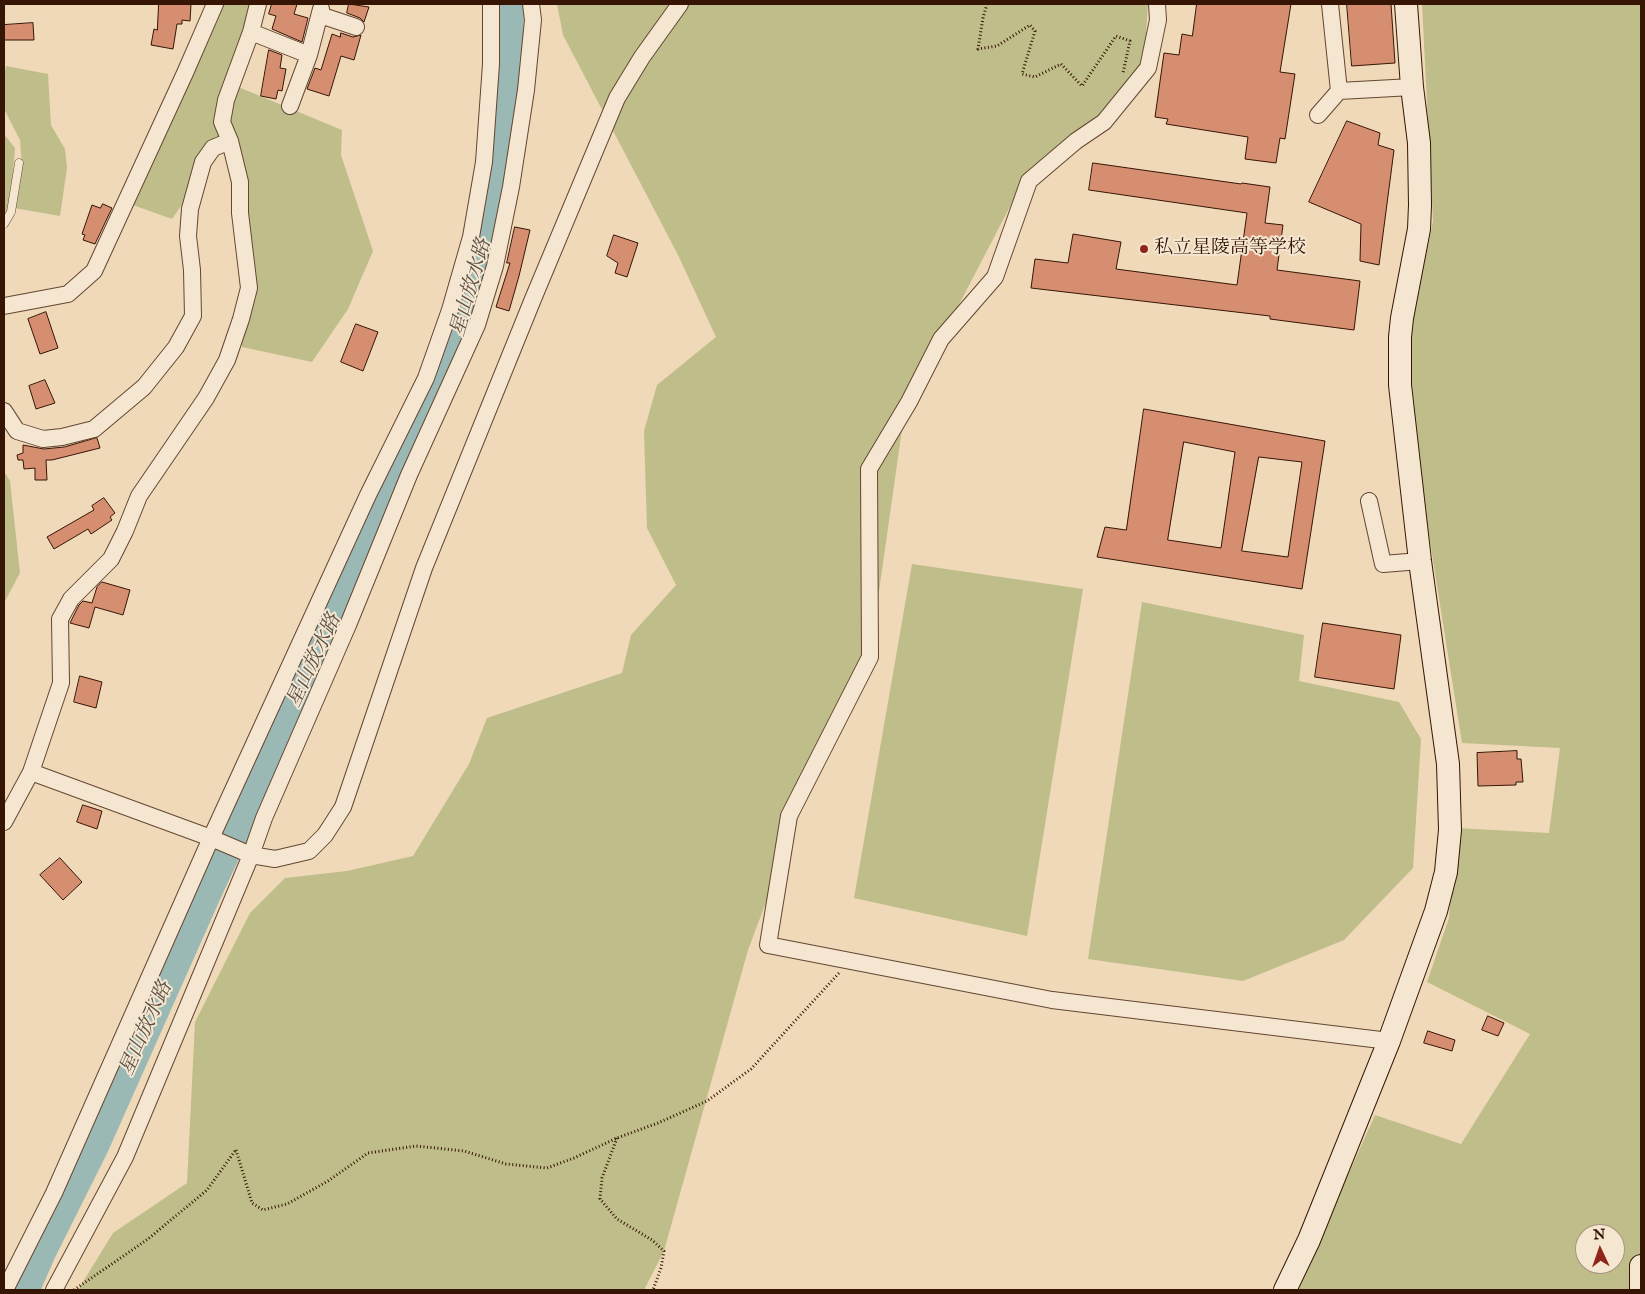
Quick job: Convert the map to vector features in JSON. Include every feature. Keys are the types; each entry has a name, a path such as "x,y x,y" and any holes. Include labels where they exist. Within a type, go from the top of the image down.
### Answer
{"street":[{"path":"4,306 68,294 94,271 182,82 215,4"},
{"path":"4,822 31,772 61,683 60,620 71,598 111,559 125,531 138,496 206,398 227,360 241,319 249,288 240,213 240,182 230,141 222,122 226,100 252,32 258,4"},
{"path":"5,1290 54,1193 211,838 368,495 426,378 450,310 471,238 484,162 491,64 491,4"},
{"path":"54,1290 124,1157 252,855 264,818 344,634 409,475 476,325 495,266 511,187 526,90 533,20 531,4"},
{"path":"31,772 252,855 275,860 309,851 325,835 343,807 424,568 548,262 617,98 642,57 680,4"},
{"path":"1157,4 1158,20 1148,68 1104,122 1076,141 1029,181 995,277 941,339 908,402 869,469 870,657 788,816 768,945 1052,1000 1389,1041"},
{"path":"1330,4 1339,91"},
{"path":"1285,1290 1309,1240 1389,1041 1436,912 1446,872 1450,830 1448,764 1420,561 1400,385 1400,337 1419,229 1420,205 1419,142 1412,87 1406,4"},
{"path":"290,106 309,55 321,12 356,27"},
{"path":"252,32 309,55"},
{"path":"1318,115 1339,91 1412,87"},
{"path":"4,411 17,431 43,438 62,437 94,429 144,387 176,348 193,316 192,270 188,236 190,208 203,162 212,148 230,141"},
{"path":"1369,501 1383,564 1420,561"},
{"path":"1641,1266 1641,1290"}],"lane":[{"path":"4,224 11,212 20,163"}],"path":[{"path":"987,4 978,49 997,46 1030,25 1035,31 1022,74 1035,77 1061,64 1082,86 1116,36 1130,41 1122,76"},
{"path":"74,1290 148,1239 207,1190 236,1150 252,1203 263,1210 287,1204 328,1181 368,1153 416,1146 464,1150 506,1164 548,1168 574,1158 706,1101 751,1069 840,972"},
{"path":"617,1138 602,1178 600,1198 617,1219 652,1240 664,1251 661,1268 653,1290"}],"shaded area":[{"path":"207,4 258,4 236,86 342,130 341,155 373,251 348,309 312,362 242,347 243,242 229,126 224,144 172,219 130,204"},
{"path":"557,4 1148,4 1144,63 1115,110 1026,176 905,408 868,669 842,701 748,950 664,1251 644,1290 78,1290 113,1233 187,1183 195,1022 250,913 285,878 347,871 413,856 469,764 487,718 622,673 631,635 676,585 647,528 644,431 657,385 716,337 678,255 563,35"},
{"path":"1422,4 1641,4 1641,1290 1296,1290 1375,1115 1461,1144 1530,1034 1427,982 1449,918 1456,828 1549,833 1560,748 1462,743 1414,441 1410,335 1433,221"},
{"path":"6,66 48,74 51,125 65,149 67,168 60,216 14,208 22,165 20,140 4,109 4,76"},
{"path":"4,134 15,148 9,216 4,219"},
{"path":"4,471 10,481 20,573 4,603"},
{"path":"912,564 1083,589 1027,936 854,898"},
{"path":"1142,602 1304,635 1299,681 1399,702 1421,739 1413,868 1344,940 1243,981 1088,959"}],"water":[{"path":"503,4 518,4 522,43 503,29"}],"building":[{"path":"159,4 191,4 190,21 182,20 182,24 177,24 173,49 151,45 154,29 157,30"},
{"path":"272,4 297,4 294,14 308,18 302,42 272,29 276,16 269,14"},
{"path":"349,4 369,7 364,22 360,18 347,13"},
{"path":"1197,4 1291,4 1280,72 1295,74 1285,139 1280,138 1276,163 1245,159 1248,137 1166,124 1168,119 1155,117 1164,53 1179,55 1182,34 1192,36"},
{"path":"1347,4 1391,4 1395,63 1352,66"},
{"path":"33,23 34,40 4,40 4,25"},
{"path":"341,33 353,37 361,35 354,60 341,56 329,96 307,89 315,68 321,70 332,34 340,37"},
{"path":"269,50 282,55 280,68 286,69 282,91 278,90 276,99 261,96"},
{"path":"1347,121 1380,133 1378,145 1394,150 1379,265 1360,261 1361,224 1309,202"},
{"path":"1093,163 1270,187 1265,223 1283,225 1277,270 1360,281 1354,330 1270,319 1270,316 1031,288 1035,259 1068,263 1073,234 1121,242 1116,269 1237,285 1247,213 1089,190"},
{"path":"103,204 112,208 95,244 83,240 85,235 82,234 92,205 100,208"},
{"path":"515,227 530,230 509,311 496,307 510,263 507,263"},
{"path":"614,235 638,243 627,277 615,273 618,263 607,256"},
{"path":"46,312 58,348 40,354 28,319"},
{"path":"356,324 378,332 363,371 341,362"},
{"path":"45,380 55,403 36,409 29,386"},
{"path":"1144,409 1325,441 1302,589 1097,557 1105,527 1126,530","holes":["1184,442 1235,452 1221,548 1168,540","1259,457 1302,462 1288,557 1242,551"]},
{"path":"97,438 100,448 46,460 47,480 35,480 35,468 24,469 23,460 18,460 17,455 23,453 23,445 44,449 64,447"},
{"path":"104,498 115,513 110,517 112,520 91,534 88,529 54,549 47,537 94,510 92,506"},
{"path":"102,582 130,590 123,615 95,607 89,628 70,623 83,601 92,603 97,587"},
{"path":"1323,623 1401,635 1394,689 1315,677"},
{"path":"80,676 102,682 96,708 74,702"},
{"path":"1517,751 1517,759 1521,759 1523,782 1516,782 1516,785 1478,786 1477,753"},
{"path":"83,805 102,811 97,829 77,822"},
{"path":"60,858 82,882 63,900 40,875"},
{"path":"1488,1016 1504,1023 1498,1036 1482,1030"},
{"path":"1428,1031 1455,1040 1452,1051 1424,1043"}],"waterway":[{"name":"星山放水路","path":"25,1290 42,1251 94,1147 207,893 336,616 402,462 460,337 481,269 496,203 503,140 510,4"}],"place":[{"name":"私立星陵高等学校","path":"1144,249"}]}
